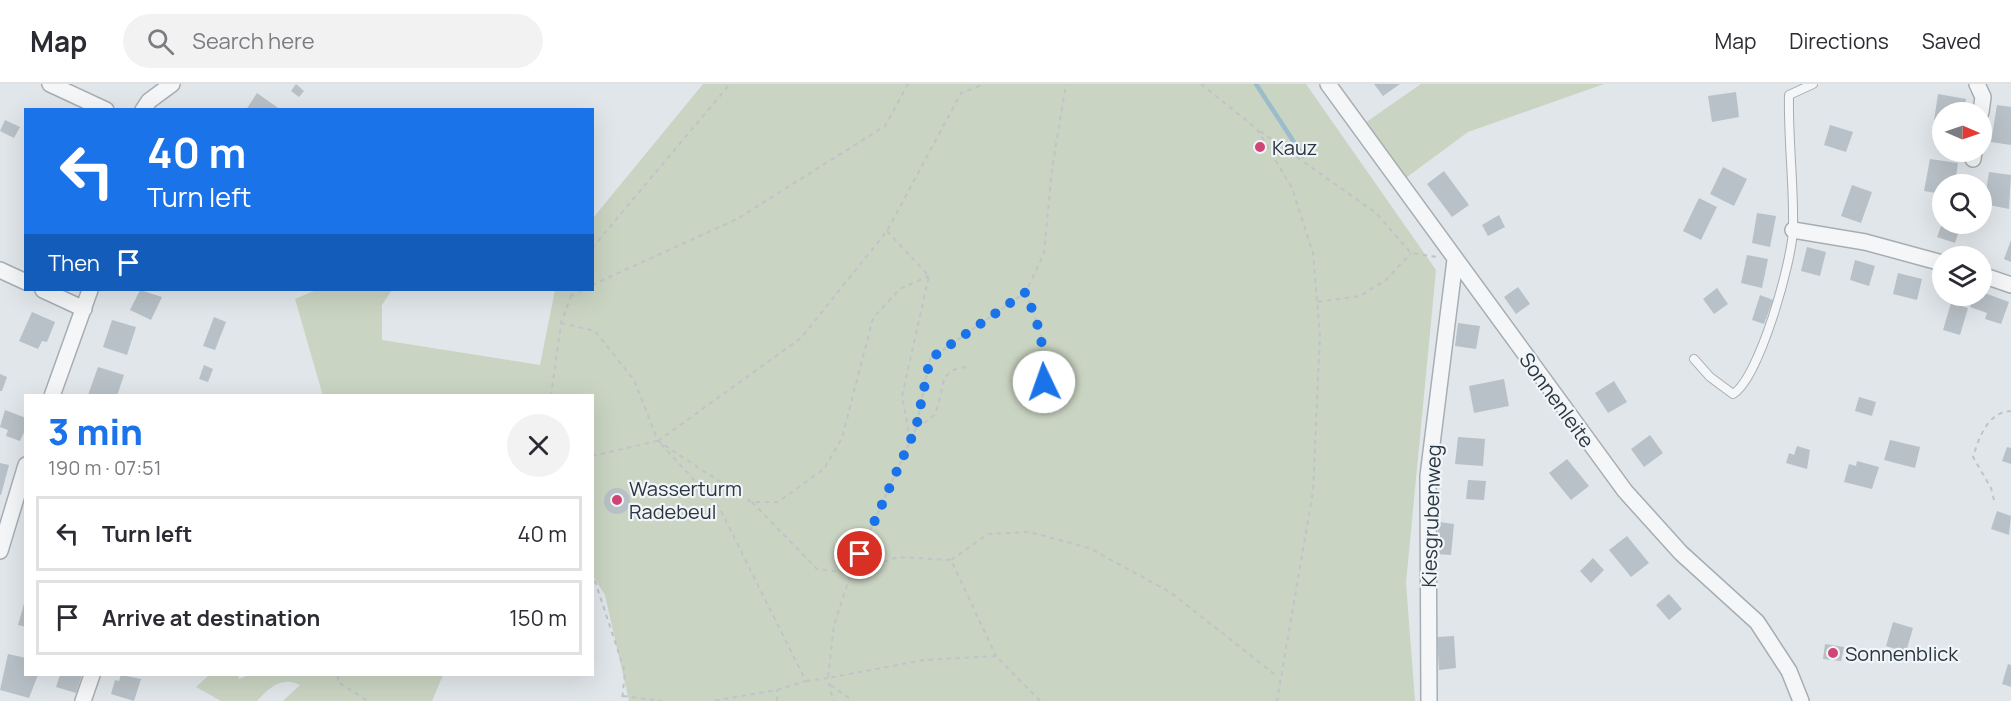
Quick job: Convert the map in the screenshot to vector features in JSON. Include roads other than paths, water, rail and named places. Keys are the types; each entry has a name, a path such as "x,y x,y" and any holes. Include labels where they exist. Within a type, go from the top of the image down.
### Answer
{"street":[{"path":"50,84 102,108"},
{"path":"144,108 149,101 172,84"},
{"name":"Sonnenleite","path":"1328,84 1625,491 1682,553 1756,621 1789,671 1801,701"},
{"path":"1977,84 1983,97 1982,102"},
{"path":"1793,230 1865,242 1932,259"},
{"name":"Kiesgrubenweg","path":"1429,701 1428,477 1455,260"},
{"path":"0,270 24,281"},
{"path":"1992,278 2011,285"},
{"path":"45,291 84,309"},
{"path":"54,394 90,291"},
{"path":"0,551 24,472"},
{"path":"83,701 92,676"}],"lane":[{"path":"1694,359 1710,377 1733,394 1745,384 1771,325 1793,230 1788,95 1813,84"}],"waterway":[{"path":"1256,84 1303,156"}],"place":[{"name":"Kauz","path":"1260,147"},
{"name":"Wasserturm Radebeul","path":"617,500"},
{"name":"Sonnenblick","path":"1833,653"}]}
